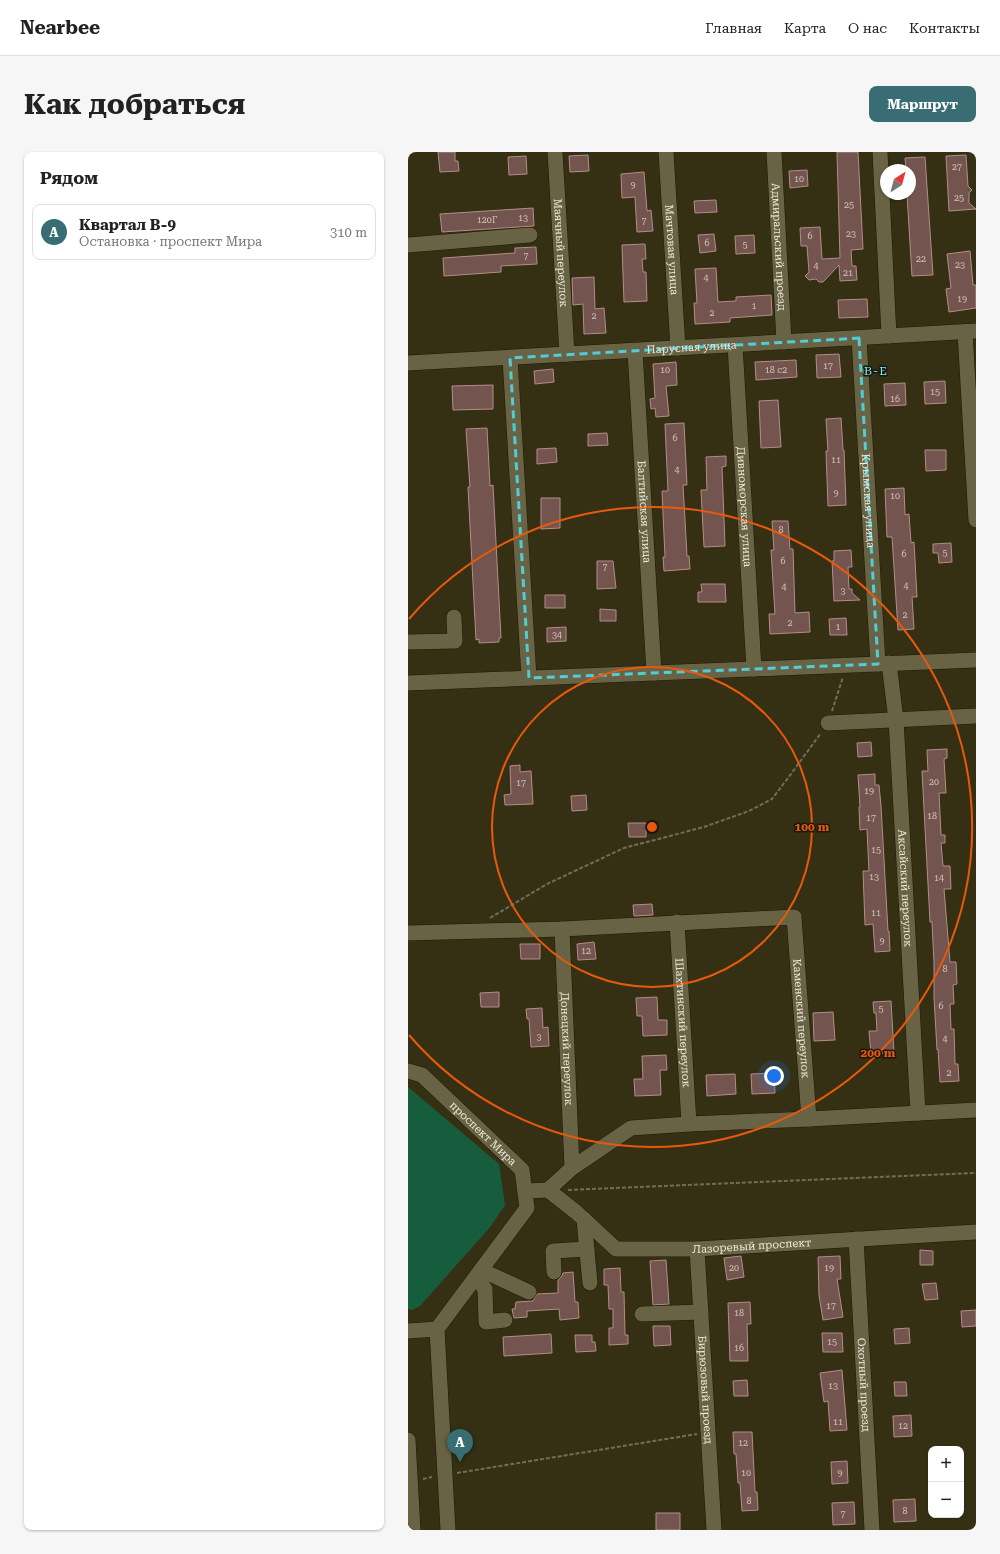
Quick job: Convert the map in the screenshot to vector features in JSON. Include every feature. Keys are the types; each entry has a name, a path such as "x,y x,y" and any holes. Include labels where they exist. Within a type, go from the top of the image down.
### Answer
{"street":[{"name":"Маячный переулок","path":"555,152 566,354"},
{"name":"Мачтовая улица","path":"666,152 678,348"},
{"name":"Адмиральский проезд","path":"774,152 784,342"},
{"path":"880,152 889,336"},
{"path":"408,245 530,235"},
{"name":"Парусная улица","path":"408,363 971,332"},
{"path":"971,332 976,520"},
{"name":"Крымская улица","path":"859,338 884,663"},
{"name":"Дивноморская улица","path":"736,345 754,669"},
{"name":"Балтийская улица","path":"635,351 654,673"},
{"path":"510,358 529,678"},
{"path":"408,642 455,641 454,617"},
{"path":"408,683 976,660"},
{"name":"Аксайский переулок","path":"884,663 896,720 918,1113"},
{"path":"828,723 976,716"},
{"name":"Каменский переулок","path":"677,922 794,917 809,1119"},
{"path":"408,933 562,929 677,922"},
{"name":"Шахтинский переулок","path":"677,922 689,1124"},
{"name":"Донецкий переулок","path":"562,929 572,1168"},
{"name":"проспект Мира","path":"408,1071 422,1075 522,1170 526,1191 527,1208 437,1329"},
{"path":"526,1191 548,1190 572,1168 630,1128 976,1110"},
{"name":"Лазоревый проспект","path":"548,1190 584,1219 616,1249 697,1249 976,1232"},
{"path":"584,1219 590,1283"},
{"name":"Охотный проезд","path":"856,1239 872,1530"},
{"path":"554,1272 553,1251 587,1249"},
{"name":"Бирюзовый проезд","path":"697,1249 714,1530"},
{"path":"478,1273 529,1292"},
{"path":"478,1273 485,1289 486,1322 505,1320"},
{"path":"642,1314 700,1312"},
{"path":"408,1331 437,1329 448,1530"},
{"path":"408,1440 409,1490 413,1530"}],"path":[{"path":"486,920 547,884 624,848 704,827 750,811 772,798 828,723 847,665"},
{"path":"548,1190 976,1173"},
{"path":"409,1490 445,1475 708,1432"}],"highlighted area":[{"path":"859,338 878,664 529,678 510,358"}],"green space":[{"path":"408,1087 499,1164 505,1205 491,1226 420,1306 412,1310 408,1309"}],"building":[{"path":"438,152 455,152 455,161 458,161 459,171 440,172"},
{"path":"837,152 858,152 863,249 851,250 852,266 856,266 857,280 840,281 839,265 823,282 819,282 816,279 809,280 805,276 809,272 807,246 801,246 800,228 820,227 822,259 840,258"},
{"path":"588,155 589,171 570,172 569,156"},
{"path":"966,155 968,186 972,190 969,193 969,203 976,209 949,211 946,156"},
{"path":"526,156 527,174 509,175 508,157"},
{"path":"925,157 933,275 912,276 907,200 916,200 916,164 906,164 905,158"},
{"path":"807,170 808,186 790,188 789,171"},
{"path":"644,172 647,211 651,210 653,231 637,232 635,197 622,198 621,174"},
{"path":"716,200 717,212 695,213 694,201"},
{"path":"533,208 534,226 442,232 440,214"},
{"path":"714,234 716,251 700,253 698,235"},
{"path":"754,235 755,253 736,254 735,236"},
{"path":"645,244 646,259 642,259 643,272 646,272 647,301 624,302 622,245"},
{"path":"536,247 537,264 501,266 501,272 444,276 443,258 515,253 515,248"},
{"path":"970,251 973,285 976,285 976,308 949,312 946,289 951,288 947,254"},
{"path":"716,268 718,302 736,301 736,297 771,295 772,315 730,318 730,322 695,324 694,303 697,303 695,269"},
{"path":"594,277 595,309 604,308 606,333 584,334 583,304 573,305 572,278"},
{"path":"867,299 868,317 839,318 838,300"},
{"path":"839,354 841,377 817,378 816,355"},
{"path":"796,360 797,377 756,380 755,362"},
{"path":"676,362 677,385 666,386 669,416 656,417 655,408 651,409 650,399 655,398 653,364"},
{"path":"553,369 554,382 535,384 534,371"},
{"path":"945,381 946,403 925,404 924,382"},
{"path":"905,383 906,405 885,406 884,384"},
{"path":"493,385 493,409 453,410 452,386"},
{"path":"778,400 781,447 761,448 759,401"},
{"path":"841,418 846,505 828,506 826,451 828,451 826,419"},
{"path":"684,423 687,485 683,485 687,556 689,556 690,569 664,571 663,557 665,557 662,491 668,491 665,424"},
{"path":"487,428 490,486 493,485 501,638 499,638 499,642 479,643 479,639 476,640 468,487 470,487 466,429"},
{"path":"607,433 608,445 588,446 588,434"},
{"path":"556,448 557,462 537,464 537,449"},
{"path":"925,450 946,450 946,470 926,471"},
{"path":"726,456 726,466 722,467 725,546 704,547 701,490 707,490 706,457"},
{"path":"904,488 905,515 909,514 911,543 914,542 917,597 912,597 914,629 898,630 892,537 887,537 885,489"},
{"path":"541,498 560,498 560,528 541,529"},
{"path":"772,521 788,521 790,549 793,549 795,613 809,612 810,632 770,634 769,614 775,614 771,550 774,550"},
{"path":"951,543 952,562 939,563 938,553 933,553 933,544"},
{"path":"851,550 852,567 848,567 849,589 852,589 852,593 860,600 834,601 832,561 834,561 834,551"},
{"path":"597,561 613,561 616,588 597,589"},
{"path":"701,584 725,584 726,602 698,602 698,592 702,592"},
{"path":"545,595 565,595 565,608 545,608"},
{"path":"600,609 616,610 616,621 600,621"},
{"path":"846,618 847,635 830,635 829,619"},
{"path":"566,627 566,641 547,642 547,628"},
{"path":"871,742 872,756 858,757 857,743"},
{"path":"947,749 947,758 944,759 946,793 939,793 941,835 945,835 945,843 941,843 943,866 950,866 951,889 944,889 950,962 956,962 957,984 953,985 954,1004 950,1004 951,1029 954,1029 955,1064 958,1064 959,1081 940,1082 934,997 932,922 930,922 922,771 928,771 927,750"},
{"path":"520,765 520,772 531,771 533,804 505,805 504,795 511,794 510,766"},
{"path":"875,774 875,785 879,785 881,806 890,951 875,952 873,924 865,925 863,871 869,871 867,829 860,830 858,775"},
{"path":"586,795 587,810 572,811 571,796"},
{"path":"628,823 646,823 646,837 629,837"},
{"path":"652,904 653,915 634,916 633,905"},
{"path":"594,942 596,959 578,960 577,944"},
{"path":"520,944 540,944 540,959 521,959"},
{"path":"499,992 499,1007 481,1007 480,993"},
{"path":"657,997 658,1020 667,1020 667,1035 643,1036 642,1016 637,1016 636,998"},
{"path":"891,1001 894,1052 871,1054 869,1031 877,1031 876,1013 874,1013 873,1002"},
{"path":"542,1008 543,1028 548,1027 549,1046 531,1047 529,1019 527,1019 526,1009"},
{"path":"833,1012 835,1040 814,1041 813,1013"},
{"path":"666,1055 667,1070 660,1070 661,1095 635,1096 634,1079 643,1079 642,1056"},
{"path":"774,1073 775,1093 752,1094 751,1074"},
{"path":"735,1074 736,1094 707,1096 706,1075"},
{"path":"920,1250 933,1251 933,1265 920,1265"},
{"path":"741,1256 744,1277 727,1280 724,1258"},
{"path":"840,1256 841,1279 837,1279 843,1317 823,1320 819,1295 818,1257"},
{"path":"666,1260 669,1304 653,1305 650,1261"},
{"path":"620,1268 621,1292 624,1292 625,1335 628,1335 628,1344 609,1345 609,1328 613,1328 613,1309 609,1309 608,1285 604,1285 604,1269"},
{"path":"573,1272 575,1302 578,1302 579,1318 560,1320 559,1309 527,1311 527,1317 514,1318 512,1309 515,1309 516,1302 533,1301 537,1294 558,1293 558,1280 563,1273"},
{"path":"936,1283 938,1299 925,1300 922,1284"},
{"path":"750,1302 751,1324 747,1324 748,1361 730,1361 728,1303"},
{"path":"976,1310 976,1326 962,1327 961,1311"},
{"path":"653,1326 670,1326 671,1345 654,1346"},
{"path":"909,1328 910,1343 895,1344 894,1329"},
{"path":"822,1333 842,1333 843,1352 823,1352"},
{"path":"551,1334 552,1353 504,1356 503,1337"},
{"path":"575,1335 592,1335 592,1342 595,1342 596,1351 576,1352"},
{"path":"842,1370 847,1430 830,1431 828,1401 824,1402 820,1373"},
{"path":"747,1380 748,1396 734,1396 733,1381"},
{"path":"894,1382 906,1382 907,1396 895,1396"},
{"path":"911,1415 912,1436 894,1437 893,1416"},
{"path":"733,1432 752,1432 755,1492 757,1492 758,1510 742,1511 736,1454 734,1454"},
{"path":"847,1461 848,1483 832,1484 831,1462"},
{"path":"915,1499 916,1521 894,1522 893,1500"},
{"path":"854,1502 855,1524 833,1525 832,1503"},
{"path":"656,1513 680,1513 680,1530 656,1530"}],"place":[{"name":"Квартал В-9","path":"460,1462"}],"district":[{"name":"В-Е","path":"876,371"}]}
